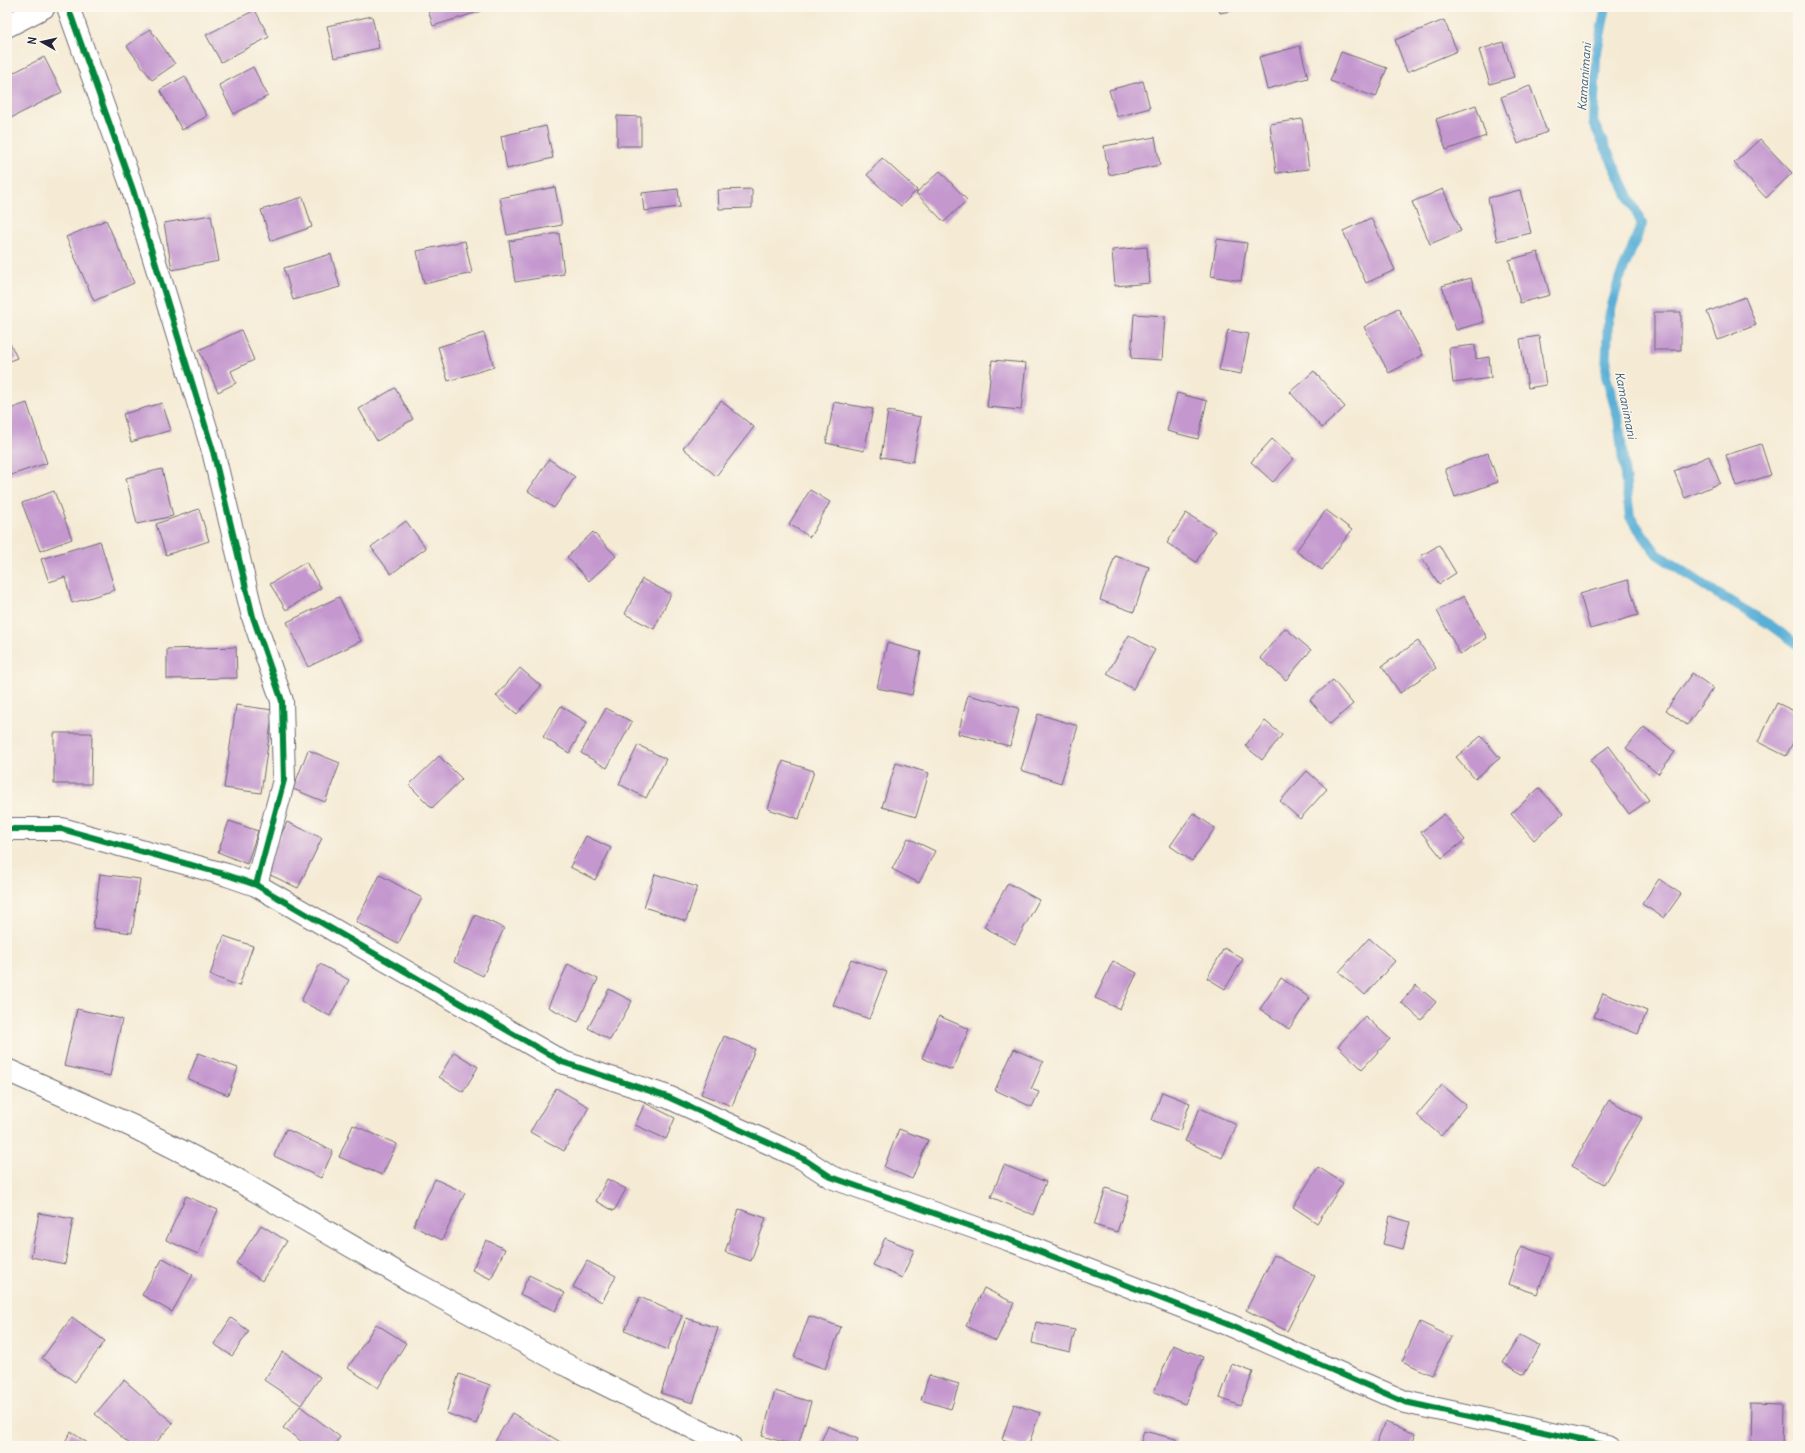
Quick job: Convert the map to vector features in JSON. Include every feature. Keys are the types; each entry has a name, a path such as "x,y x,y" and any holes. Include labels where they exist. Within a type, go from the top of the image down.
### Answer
{"street":[{"path":"7,26 44,7"},
{"path":"68,7 133,190 213,451 253,617 282,701 284,780 256,885"},
{"path":"7,828 62,829 227,875 256,885 562,1062 668,1097 802,1158 832,1178 1010,1240 1227,1324 1405,1402 1608,1446"},
{"path":"7,1070 132,1126 234,1178 413,1282 563,1364 730,1446"}],"building":[{"path":"427,7 480,7 481,11 433,26"},
{"path":"1218,7 1246,7 1246,8 1220,13"},
{"path":"255,10 269,37 221,62 206,35"},
{"path":"372,16 379,48 334,58 327,26"},
{"path":"1444,20 1457,51 1407,72 1395,40"},
{"path":"150,29 175,64 152,80 127,46"},
{"path":"1503,42 1514,77 1490,84 1479,50"},
{"path":"1300,46 1308,78 1267,89 1259,57"},
{"path":"1341,52 1387,68 1376,97 1330,81"},
{"path":"44,57 62,92 11,118 7,109 7,76"},
{"path":"253,67 268,96 234,114 219,85"},
{"path":"185,76 207,116 182,130 160,90"},
{"path":"1143,81 1150,108 1117,117 1109,90"},
{"path":"1530,86 1547,132 1518,144 1501,97"},
{"path":"1476,105 1486,136 1446,150 1436,119"},
{"path":"617,116 641,117 641,146 617,146"},
{"path":"1302,119 1309,169 1276,173 1270,124"},
{"path":"546,126 553,158 507,169 501,136"},
{"path":"1155,137 1160,165 1109,175 1104,146"},
{"path":"1760,139 1792,173 1766,198 1734,163"},
{"path":"882,158 917,190 901,206 867,175"},
{"path":"940,171 967,200 944,222 916,193"},
{"path":"555,187 562,225 507,235 500,198"},
{"path":"678,189 680,207 644,211 642,193"},
{"path":"752,189 752,208 719,209 718,190"},
{"path":"1443,189 1461,231 1430,244 1412,202"},
{"path":"1520,190 1531,233 1497,241 1488,198"},
{"path":"303,197 312,227 271,241 261,210"},
{"path":"211,215 219,261 172,270 164,223"},
{"path":"1371,218 1395,270 1366,283 1343,231"},
{"path":"106,220 134,283 94,301 66,237"},
{"path":"559,233 564,274 515,282 509,241"},
{"path":"1217,239 1247,243 1241,281 1211,276"},
{"path":"465,241 472,273 424,284 417,251"},
{"path":"1147,247 1150,283 1115,286 1112,250"},
{"path":"1538,252 1550,295 1520,303 1509,260"},
{"path":"331,254 340,287 293,300 284,268"},
{"path":"1471,278 1484,322 1456,330 1442,286"},
{"path":"1745,297 1756,325 1718,340 1707,312"},
{"path":"1398,308 1423,355 1389,373 1364,327"},
{"path":"1654,312 1681,312 1681,350 1654,350"},
{"path":"1134,314 1165,316 1162,360 1131,358"},
{"path":"241,330 254,360 231,371 236,383 218,392 199,350"},
{"path":"1228,330 1249,334 1241,374 1219,370"},
{"path":"484,333 494,367 448,381 438,347"},
{"path":"1539,336 1546,385 1528,388 1520,339"},
{"path":"7,337 17,358 7,362"},
{"path":"1475,345 1476,359 1489,357 1491,378 1453,383 1449,348"},
{"path":"992,360 1026,363 1021,410 987,407"},
{"path":"1314,371 1345,407 1322,428 1290,392"},
{"path":"395,388 413,419 377,441 359,409"},
{"path":"1177,393 1207,401 1198,439 1167,431"},
{"path":"721,401 754,427 716,476 683,448"},
{"path":"834,402 873,409 864,451 826,443"},
{"path":"27,403 47,463 8,476 7,410"},
{"path":"162,403 171,430 131,442 123,414"},
{"path":"888,411 921,417 913,462 881,457"},
{"path":"1272,439 1294,459 1273,482 1251,462"},
{"path":"1761,444 1771,475 1736,486 1726,455"},
{"path":"1488,453 1498,482 1455,497 1445,469"},
{"path":"1709,456 1720,483 1685,498 1674,471"},
{"path":"549,459 575,477 554,508 528,491"},
{"path":"162,469 173,516 137,524 126,478"},
{"path":"810,490 830,502 810,537 789,524"},
{"path":"54,491 72,539 40,551 22,503"},
{"path":"199,509 209,541 166,555 156,524"},
{"path":"1326,510 1352,530 1322,570 1296,551"},
{"path":"1186,513 1215,531 1196,562 1167,543"},
{"path":"406,521 426,548 391,574 371,547"},
{"path":"593,532 616,556 589,581 567,557"},
{"path":"100,541 115,590 72,603 65,577 49,582 41,559"},
{"path":"1439,545 1456,573 1439,584 1421,556"},
{"path":"1115,556 1149,567 1134,612 1100,600"},
{"path":"306,562 321,588 286,610 270,584"},
{"path":"642,579 671,594 654,629 625,614"},
{"path":"1628,580 1638,615 1590,629 1580,594"},
{"path":"1464,596 1487,638 1460,654 1437,611"},
{"path":"339,597 361,641 308,667 287,622"},
{"path":"1285,628 1311,650 1286,680 1260,658"},
{"path":"1129,635 1155,650 1133,689 1107,674"},
{"path":"1418,641 1436,668 1400,693 1382,666"},
{"path":"887,643 921,652 912,695 877,688"},
{"path":"236,647 237,678 167,679 167,649"},
{"path":"520,668 541,686 517,714 496,696"},
{"path":"1692,673 1713,688 1687,725 1666,710"},
{"path":"1333,680 1353,704 1330,724 1310,700"},
{"path":"968,695 1019,708 1010,746 958,734"},
{"path":"1777,703 1798,713 1798,733 1786,756 1758,742"},
{"path":"236,705 273,710 261,793 224,788"},
{"path":"561,706 587,722 569,753 543,737"},
{"path":"606,708 632,722 607,768 581,753"},
{"path":"1038,714 1078,726 1061,783 1021,770"},
{"path":"1265,721 1282,735 1262,760 1245,746"},
{"path":"1644,727 1675,752 1658,774 1626,748"},
{"path":"54,733 92,733 91,784 54,784"},
{"path":"1481,736 1500,758 1475,779 1456,757"},
{"path":"638,745 666,759 646,798 619,784"},
{"path":"1609,746 1649,800 1629,814 1590,760"},
{"path":"308,750 340,763 325,802 293,789"},
{"path":"439,756 462,779 432,808 409,785"},
{"path":"783,761 814,771 799,819 768,809"},
{"path":"896,763 929,773 916,817 882,807"},
{"path":"1307,771 1327,789 1300,819 1280,801"},
{"path":"1539,788 1563,814 1534,840 1511,814"},
{"path":"1193,813 1215,828 1192,861 1170,846"},
{"path":"1444,814 1465,840 1442,858 1421,832"},
{"path":"229,821 258,831 247,864 218,852"},
{"path":"287,822 322,838 298,888 264,872"},
{"path":"586,836 611,848 595,880 570,867"},
{"path":"908,838 935,851 919,883 892,869"},
{"path":"100,874 140,879 132,933 93,928"},
{"path":"655,874 697,887 686,921 644,907"},
{"path":"380,875 422,898 398,944 356,922"},
{"path":"1659,879 1681,894 1664,918 1642,904"},
{"path":"1008,883 1039,900 1015,944 984,927"},
{"path":"475,915 504,928 483,976 454,962"},
{"path":"224,936 253,946 239,986 210,975"},
{"path":"1369,938 1395,961 1365,995 1339,972"},
{"path":"1224,948 1243,959 1225,989 1207,978"},
{"path":"851,959 887,972 869,1019 833,1005"},
{"path":"1113,961 1137,973 1120,1009 1095,998"},
{"path":"320,964 349,980 330,1016 301,1001"},
{"path":"568,964 598,979 578,1022 548,1007"},
{"path":"1281,978 1310,998 1289,1029 1260,1009"},
{"path":"1416,985 1436,1002 1421,1020 1401,1002"},
{"path":"609,989 632,1001 610,1040 588,1028"},
{"path":"1603,993 1647,1011 1638,1034 1594,1017"},
{"path":"77,1009 122,1019 110,1076 64,1066"},
{"path":"939,1016 969,1029 952,1070 922,1058"},
{"path":"1365,1016 1390,1039 1362,1069 1338,1046"},
{"path":"724,1036 755,1049 732,1106 701,1094"},
{"path":"1014,1049 1043,1062 1031,1089 1039,1092 1032,1107 995,1090"},
{"path":"454,1052 478,1067 463,1092 439,1077"},
{"path":"198,1053 238,1068 228,1095 188,1079"},
{"path":"1442,1085 1466,1105 1441,1136 1417,1115"},
{"path":"556,1088 589,1107 564,1151 530,1132"},
{"path":"1162,1092 1190,1103 1180,1131 1152,1120"},
{"path":"1609,1100 1642,1118 1604,1184 1572,1166"},
{"path":"645,1103 675,1118 666,1139 635,1125"},
{"path":"1200,1108 1237,1125 1222,1158 1185,1141"},
{"path":"353,1125 397,1144 382,1175 339,1157"},
{"path":"286,1129 333,1151 321,1178 274,1156"},
{"path":"899,1129 928,1140 912,1179 884,1167"},
{"path":"1004,1165 1046,1182 1033,1215 991,1197"},
{"path":"1318,1167 1343,1183 1317,1223 1293,1207"},
{"path":"435,1179 465,1193 442,1240 413,1226"},
{"path":"607,1179 626,1189 614,1211 596,1201"},
{"path":"1106,1188 1129,1196 1117,1232 1094,1225"},
{"path":"186,1196 218,1210 198,1254 166,1240"},
{"path":"739,1209 766,1218 751,1261 725,1252"},
{"path":"39,1213 73,1219 65,1264 31,1257"},
{"path":"1390,1216 1410,1222 1403,1249 1383,1244"},
{"path":"261,1225 287,1241 262,1281 236,1263"},
{"path":"885,1238 914,1250 902,1278 873,1265"},
{"path":"486,1240 505,1249 491,1279 472,1270"},
{"path":"1521,1246 1551,1257 1537,1294 1508,1284"},
{"path":"1274,1255 1315,1276 1287,1331 1246,1310"},
{"path":"163,1258 193,1275 172,1312 142,1295"},
{"path":"587,1261 616,1276 602,1302 573,1287"},
{"path":"529,1275 565,1293 555,1311 520,1294"},
{"path":"984,1288 1014,1303 996,1341 966,1326"},
{"path":"640,1297 682,1316 667,1350 625,1330"},
{"path":"809,1316 841,1327 825,1369 794,1357"},
{"path":"72,1317 105,1341 75,1382 42,1358"},
{"path":"231,1318 249,1331 232,1356 214,1344"},
{"path":"686,1318 718,1328 693,1403 661,1393"},
{"path":"1036,1322 1075,1330 1070,1352 1032,1343"},
{"path":"1420,1322 1451,1337 1432,1375 1402,1361"},
{"path":"376,1324 406,1343 378,1388 348,1368"},
{"path":"1520,1335 1540,1346 1524,1375 1503,1363"},
{"path":"1173,1345 1203,1357 1185,1404 1154,1392"},
{"path":"283,1352 320,1377 301,1405 264,1380"},
{"path":"1232,1364 1253,1372 1240,1406 1220,1398"},
{"path":"459,1374 490,1385 476,1424 446,1413"},
{"path":"929,1375 959,1384 951,1409 921,1400"},
{"path":"124,1380 173,1423 153,1446 132,1446 95,1414"},
{"path":"775,1391 811,1402 798,1446 762,1436"},
{"path":"1750,1403 1785,1404 1784,1446 1749,1446"},
{"path":"1014,1404 1040,1413 1028,1446 1023,1446 1002,1439"},
{"path":"300,1406 340,1437 333,1446 308,1446 283,1428"},
{"path":"512,1413 567,1446 492,1446"},
{"path":"1385,1422 1416,1434 1411,1446 1375,1446"},
{"path":"828,1426 858,1439 855,1446 819,1446"},
{"path":"1144,1431 1176,1439 1175,1446 1140,1446"},
{"path":"71,1432 92,1446 62,1446"}],"waterway":[{"name":"Kamanimani","path":"1606,7 1596,56 1593,122 1642,224 1619,280 1608,320 1606,376 1618,418 1630,517 1657,554 1711,590 1770,625 1798,645"}],"cycle path":[{"path":"68,7 133,190 213,451 253,617 282,701 284,780 256,885"},
{"path":"7,829 62,829 227,875 256,885 562,1062 668,1097 802,1158 831,1177 1010,1240 1227,1324 1405,1402 1608,1446"}]}
